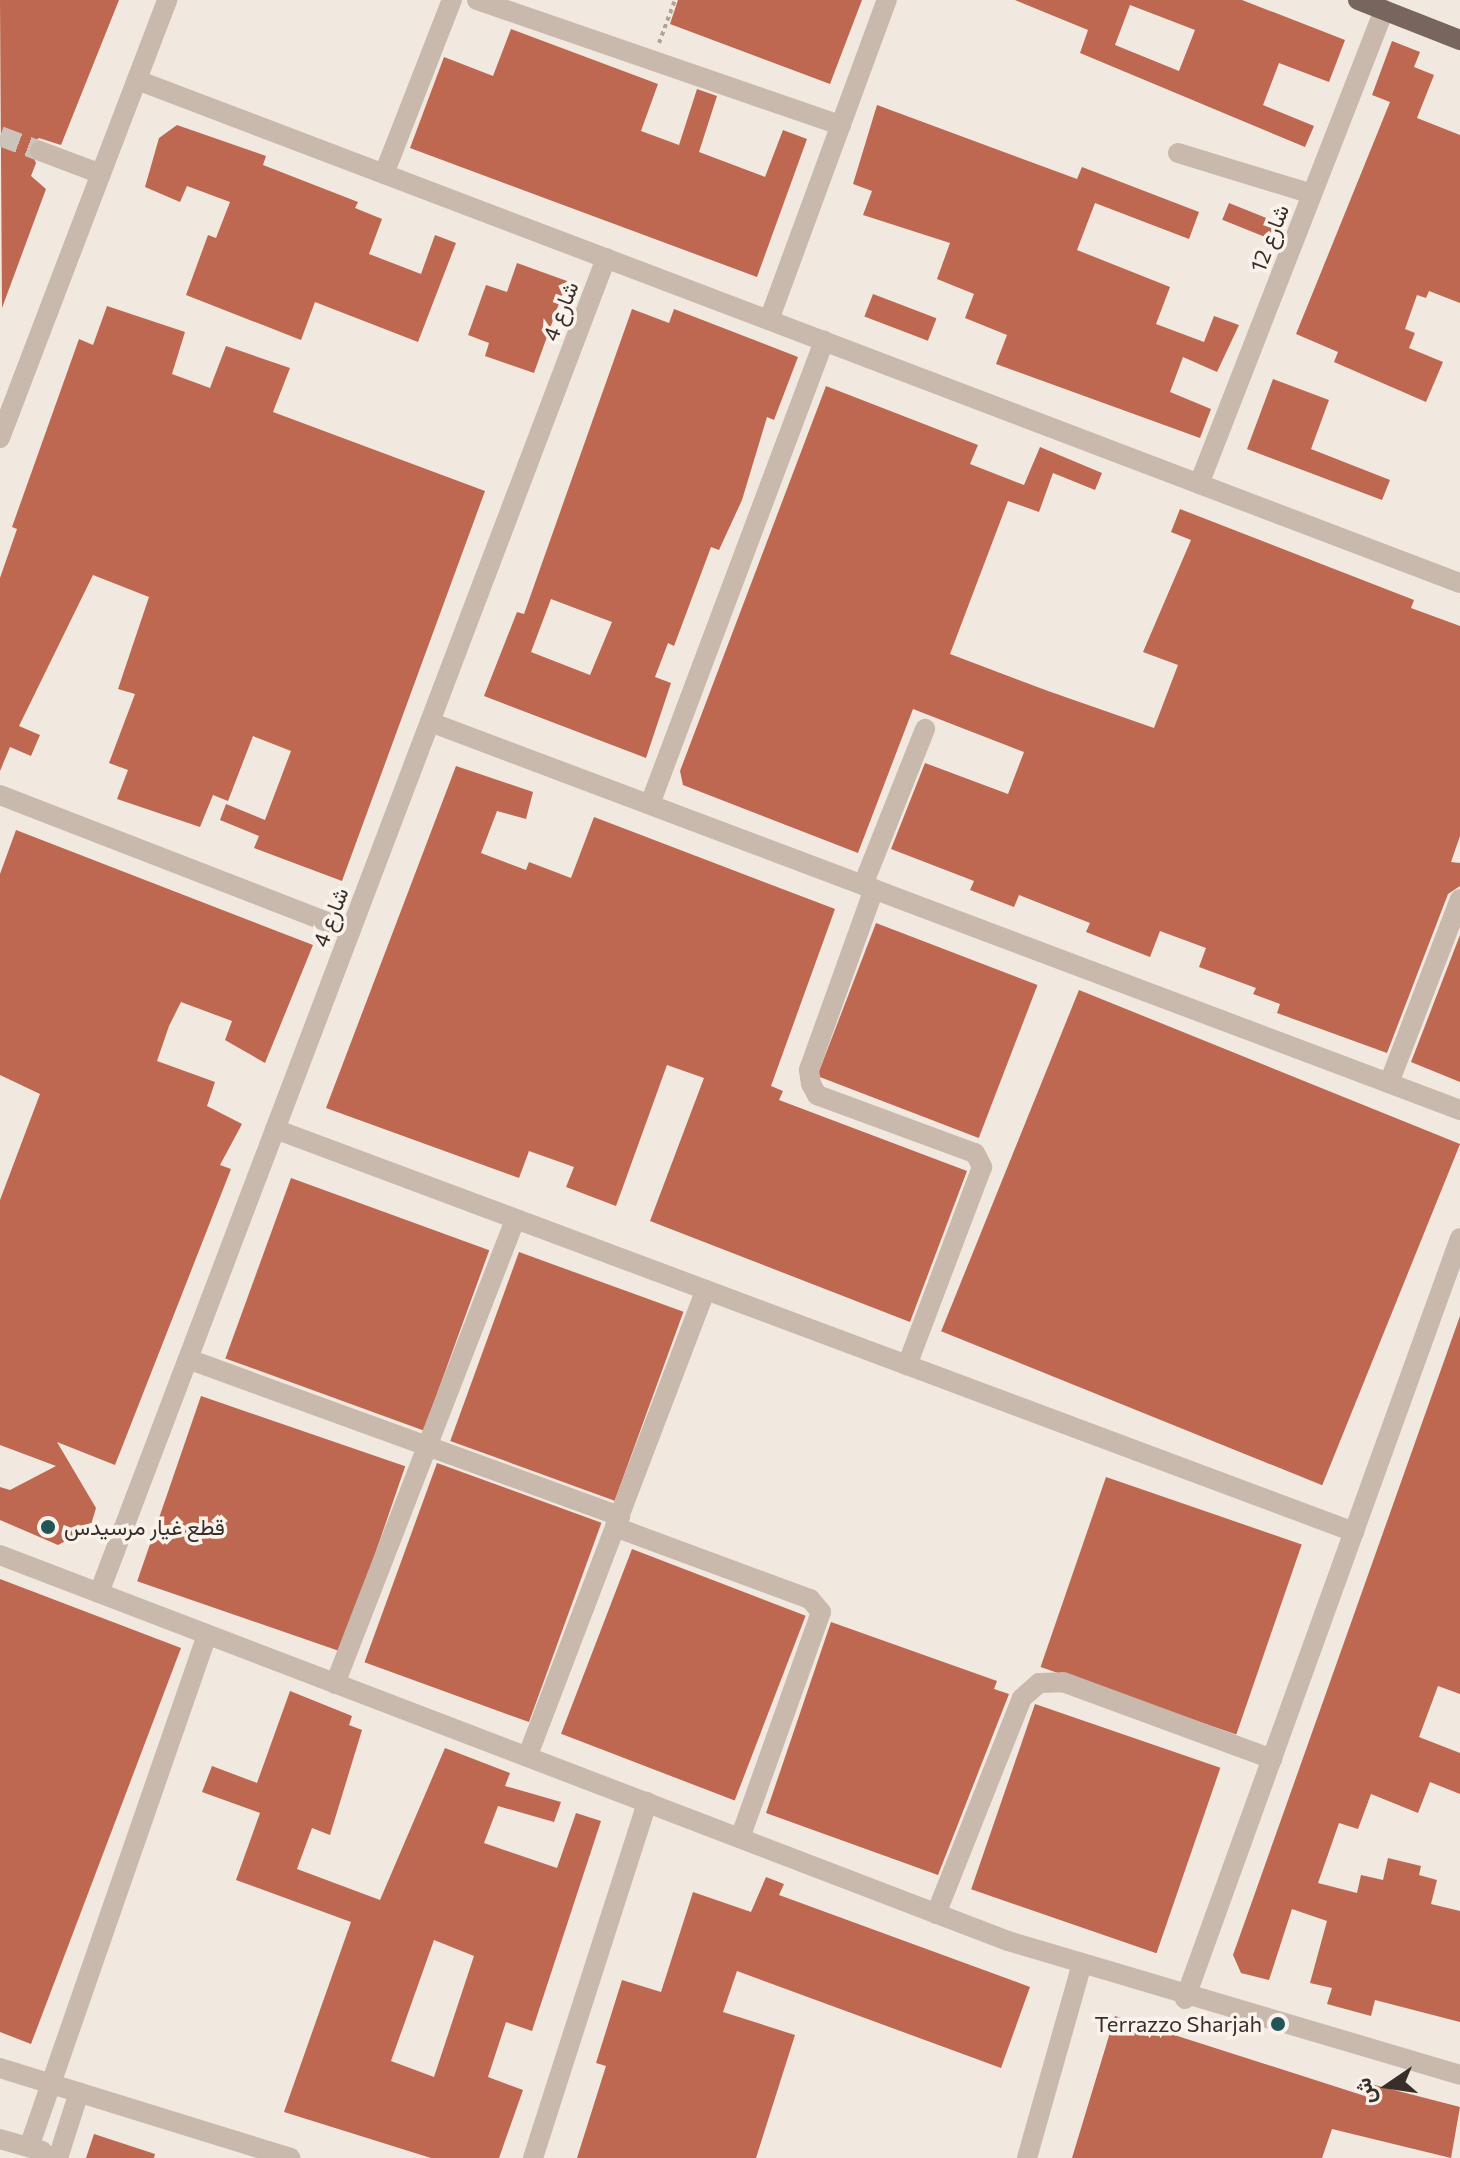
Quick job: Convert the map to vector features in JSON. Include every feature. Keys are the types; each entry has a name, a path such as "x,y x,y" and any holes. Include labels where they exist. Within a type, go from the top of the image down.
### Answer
{"main road":[{"path":"1358,0 1460,40"}],"street":[{"path":"0,438 167,0"},
{"path":"384,174 452,0"},
{"path":"477,0 841,125"},
{"path":"769,320 887,0"},
{"name":"شارع 12","path":"1199,484 1384,10"},
{"path":"137,80 1460,583"},
{"path":"40,151 101,174"},
{"path":"1178,153 1312,194"},
{"name":"شارع 4","path":"99,1593 606,258"},
{"path":"650,804 824,341"},
{"path":"430,722 1460,1110"},
{"path":"907,1365 982,1167 975,1153 817,1095 809,1070 868,887 925,729"},
{"path":"0,795 351,931"},
{"path":"1389,1083 1460,899"},
{"path":"275,1129 1354,1532"},
{"path":"335,1684 515,1219"},
{"path":"1185,1999 1460,1238"},
{"path":"528,1755 706,1290"},
{"path":"188,1359 427,1446 810,1599 821,1612 740,1838"},
{"path":"0,1555 1081,1967 1460,2075"},
{"path":"29,2147 207,1635"},
{"path":"936,1914 1022,1698 1039,1683 1063,1682 1272,1759"},
{"path":"533,2158 647,1802"},
{"path":"1027,2158 1081,1967"},
{"path":"0,2068 290,2158"},
{"path":"0,2139 58,2157 79,2092"}],"path":[{"path":"652,60 675,0"}],"building":[{"path":"0,0 119,0 61,145 39,138 28,146 36,163 31,176 46,189 2,308"},
{"path":"678,0 862,0 830,84 670,24"},
{"path":"1015,0 1242,0 1345,40 1329,82 1279,63 1263,105 1314,126 1305,147 1080,53 1088,30","holes":["1130,5 1195,30 1179,71 1115,45"]},
{"path":"511,29 658,84 641,131 679,145 697,89 717,96 699,152 765,177 783,130 807,139 757,277 410,148 444,57 493,76"},
{"path":"1392,41 1420,52 1414,67 1434,75 1417,118 1460,135 1460,303 1429,291 1426,298 1417,295 1405,329 1415,333 1409,348 1443,362 1426,402 1334,362 1338,352 1296,334 1390,102 1372,95"},
{"path":"877,105 1077,179 1082,167 1199,212 1189,239 1095,203 1077,250 1170,287 1156,324 1204,342 1214,316 1239,325 1217,372 1183,357 1170,392 1211,409 1200,438 996,364 1007,335 965,318 974,294 937,279 950,243 863,215 872,191 853,184"},
{"path":"177,125 266,156 263,165 358,202 355,208 382,219 369,254 421,274 435,235 456,243 418,342 315,302 301,340 186,295 208,235 216,238 230,202 187,186 180,202 145,187 159,138"},
{"path":"1229,203 1281,224 1274,241 1222,220"},
{"path":"517,263 567,281 534,373 485,356 489,343 468,335 486,285 507,292"},
{"path":"873,294 936,318 928,341 864,316"},
{"path":"107,306 185,332 172,374 210,388 226,346 290,368 273,412 485,491 342,881 254,848 259,836 220,820 226,804 265,820 291,751 253,736 228,801 213,795 200,827 117,799 128,770 109,763 135,694 118,689 149,597 93,575 19,726 40,735 31,756 10,747 0,771 0,578 17,529 12,527 79,339 93,345"},
{"path":"632,309 669,323 674,309 798,357 774,420 767,417 742,500 719,550 711,547 674,646 668,643 655,677 671,683 646,758 484,696 517,612 524,614","holes":["551,599 612,622 590,675 531,652"]},
{"path":"1273,379 1329,400 1311,449 1390,480 1382,500 1247,449"},
{"path":"826,386 978,445 970,464 1024,485 1040,447 1102,473 1095,490 1053,473 1039,512 1008,501 950,654 1154,728 1178,665 1143,652 1191,540 1171,532 1180,509 1414,600 1411,608 1460,626 1460,836 1451,862 1460,863 1460,886 1448,894 1387,1053 1277,1013 1280,1004 1253,994 1256,988 1199,967 1206,948 1160,931 1150,957 1086,932 1090,923 1019,895 1014,907 970,890 974,881 891,849 925,763 1008,794 1024,752 913,709 858,853 683,785 680,771"},
{"path":"456,766 533,792 526,819 497,811 481,853 526,870 529,862 571,878 594,817 835,909 771,1086 783,1091 779,1100 967,1171 910,1322 650,1221 704,1078 667,1065 616,1206 566,1187 574,1167 529,1151 519,1178 326,1108"},
{"path":"16,830 313,945 265,1063 225,1040 232,1021 181,1002 169,1026 157,1061 215,1082 207,1106 242,1124 220,1165 231,1169 115,1465 57,1442 96,1508 90,1528 58,1545 0,1520 0,1487 10,1490 56,1466 0,1445 0,1200 40,1094 0,1075 0,874"},
{"path":"876,923 1038,985 979,1138 817,1076"},
{"path":"1460,935 1460,1082 1411,1062"},
{"path":"1079,990 1460,1144 1322,1485 941,1331"},
{"path":"291,1178 489,1250 424,1431 225,1358"},
{"path":"519,1252 683,1312 615,1501 450,1441"},
{"path":"1460,1316 1460,1694 1438,1686 1419,1737 1460,1753 1460,1794 1430,1782 1418,1813 1371,1794 1358,1829 1339,1823 1318,1883 1357,1893 1361,1875 1383,1880 1388,1858 1421,1866 1419,1875 1437,1880 1431,1904 1460,1911 1460,2022 1375,2000 1371,2016 1327,2004 1332,1988 1310,1983 1327,1921 1292,1909 1269,1980 1241,1973 1233,1955"},
{"path":"201,1396 405,1466 341,1652 137,1581"},
{"path":"437,1463 601,1523 529,1722 364,1662"},
{"path":"1106,1477 1302,1544 1236,1734 1041,1667"},
{"path":"632,1549 806,1616 735,1801 561,1734"},
{"path":"0,1579 181,1648 31,2044 0,2032"},
{"path":"831,1622 997,1681 994,1689 1009,1694 938,1875 766,1813"},
{"path":"290,1691 352,1716 349,1725 362,1730 330,1835 312,1828 297,1869 380,1900 445,1748 510,1773 505,1786 561,1802 554,1822 498,1806 484,1843 557,1868 576,1813 601,1821 532,2031 506,2022 488,2077 523,2090 499,2158 431,2158 284,2112 351,1922 236,1880 260,1813 202,1792 212,1766 257,1783","holes":["434,1940 474,1956 434,2077 391,2061"]},
{"path":"1035,1704 1220,1768 1157,1953 971,1889"},
{"path":"766,1877 784,1884 779,1895 1030,1987 1001,2068 737,1971 723,2012 795,2035 756,2158 577,2158 606,2066 596,2063 622,1980 661,1992 693,1892 751,1912"},
{"path":"1115,2016 1368,2097 1371,2084 1460,2107 1451,2158 1332,2129 1322,2158 1072,2158"},
{"path":"94,2134 155,2154 154,2158 86,2158"}],"tunnel":[{"path":"0,136 40,151"}],"place":[{"name":"قطع غيار مرسيدس","path":"48,1527"},
{"name":"Terrazzo Sharjah","path":"1278,2024"}]}
